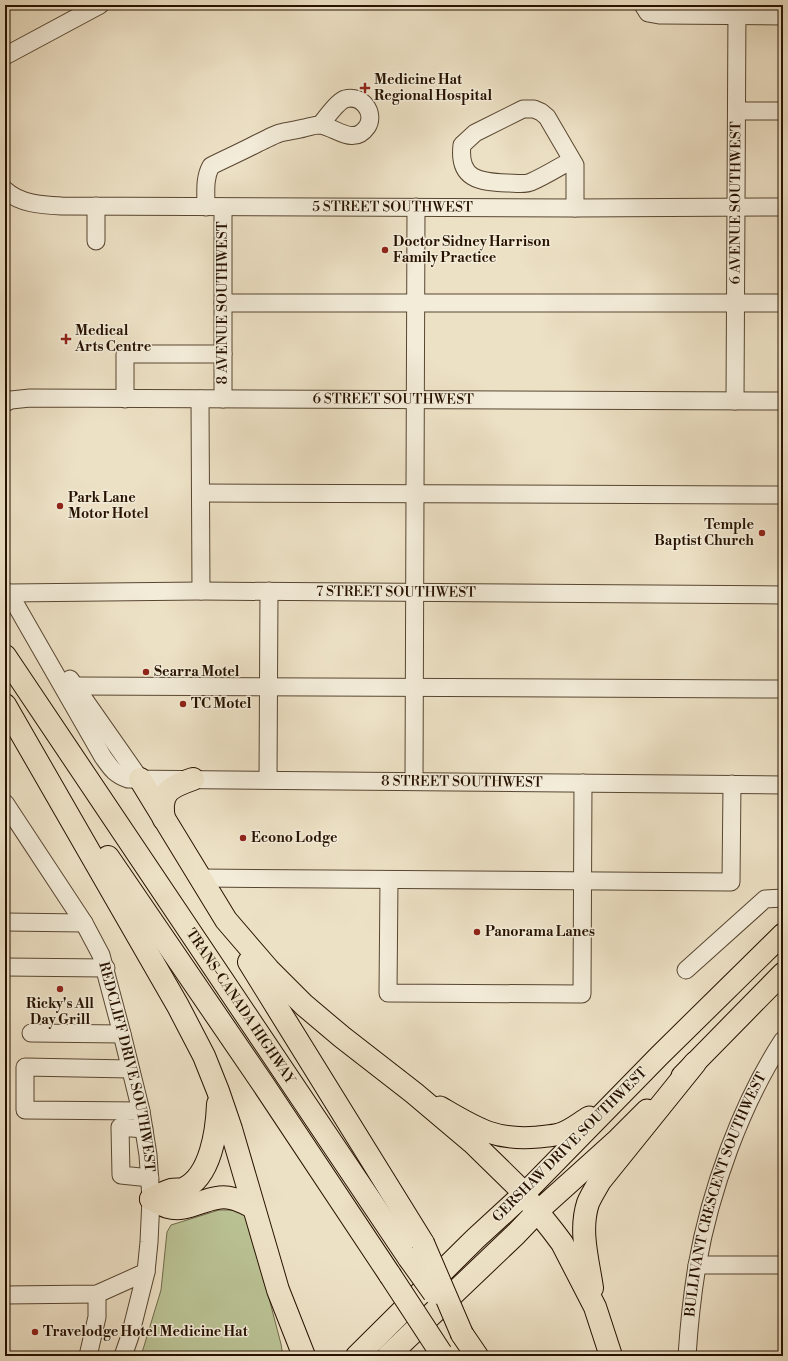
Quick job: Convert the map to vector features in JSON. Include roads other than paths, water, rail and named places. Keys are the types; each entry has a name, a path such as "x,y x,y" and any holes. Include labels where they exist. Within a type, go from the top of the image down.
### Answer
{"highway":[{"name":"TRANS-CANADA HIGHWAY","path":"5,656 416,1250 462,1334 477,1356"},
{"path":"5,705 178,1006 204,1056 231,1129 278,1290 304,1356"},
{"name":"TRANS-CANADA HIGHWAY","path":"5,705 263,1084 442,1355"},
{"path":"140,778 226,920 235,940 416,1250"},
{"path":"164,819 162,803 167,792 179,784 192,779"},
{"path":"226,920 269,970 304,1005 342,1037 414,1093 500,1168 524,1194 562,1243 595,1306"},
{"path":"611,1356 595,1306 585,1245 584,1222 588,1202 600,1181 695,1063"},
{"path":"151,1199 170,1190 183,1189 193,1182 203,1170 214,1141 218,1122 218,1091"},
{"name":"GERSHAW DRIVE SOUTHWEST","path":"357,1356 475,1239 524,1194"},
{"path":"151,1199 169,1207 177,1208 193,1205 218,1197 231,1198 253,1207"},
{"name":"GERSHAW DRIVE SOUTHWEST","path":"388,1356 516,1234 537,1212"},
{"path":"278,1290 286,1342 286,1356"}],"main road":[{"name":"GERSHAW DRIVE SOUTHWEST","path":"524,1194 659,1056 783,934"},
{"name":"GERSHAW DRIVE SOUTHWEST","path":"537,1212 618,1139 783,973"},
{"path":"414,1093 484,1132 511,1138 549,1136 559,1134 590,1116 659,1056"}],"street":[{"path":"5,56 100,5"},
{"path":"643,5 648,13 659,15 736,10 783,16"},
{"name":"6 AVENUE SOUTHWEST","path":"735,401 737,111 736,10"},
{"path":"572,160 530,183 487,182 474,178 464,168 461,155 462,145 475,133 523,109 534,109 541,112 547,117 575,165 575,208"},
{"path":"737,111 783,111"},
{"path":"206,207 206,184 208,171 211,166 279,133 320,125"},
{"name":"5 STREET SOUTHWEST","path":"5,190 10,195 34,204 62,206 575,208 783,207"},
{"path":"96,206 96,241"},
{"name":"8 AVENUE SOUTHWEST","path":"223,207 223,399"},
{"path":"414,781 416,207"},
{"path":"223,303 783,303"},
{"path":"125,399 125,354 223,354"},
{"name":"6 STREET SOUTHWEST","path":"5,403 11,400 30,398 783,401"},
{"path":"200,399 201,591"},
{"path":"201,493 783,495"},
{"path":"7,589 140,778"},
{"name":"7 STREET SOUTHWEST","path":"7,589 783,594"},
{"name":"8 STREET SOUTHWEST","path":"7,589 103,757 113,771 120,776 128,778 192,779 783,785"},
{"path":"268,780 269,591"},
{"path":"76,686 783,689"},
{"path":"389,880 388,993 582,994 583,783"},
{"path":"200,878 389,880 582,890 731,882 732,784"},
{"name":"REDCLIFF DRIVE SOUTHWEST","path":"5,803 84,923 102,956 141,1111 150,1178 151,1199 149,1242 146,1272 130,1336 123,1356"},
{"path":"686,970 764,899 783,898"},
{"path":"5,922 84,923"},
{"path":"5,967 106,968"},
{"path":"31,1033 122,1034"},
{"name":"BULLIVANT CRESCENT SOUTHWEST","path":"687,1356 690,1313 697,1265 716,1189 750,1100 772,1056 783,1040"},
{"path":"130,1068 24,1067 24,1110 141,1111"},
{"path":"144,1128 120,1127 121,1175 150,1178"},
{"path":"697,1265 783,1265"},
{"path":"5,1294 97,1294 146,1272"},
{"path":"88,1356 97,1316 97,1294"}],"place":[{"name":"Medicine Hat Regional Hospital","path":"365,88"},
{"name":"Doctor Sidney Harrison Family Practice","path":"385,250"},
{"name":"Medical Arts Centre","path":"66,339"},
{"name":"Park Lane Motor Hotel","path":"60,506"},
{"name":"Temple Baptist Church","path":"762,533"},
{"name":"Searra Motel","path":"146,672"},
{"name":"TC Motel","path":"183,704"},
{"name":"Econo Lodge","path":"243,838"},
{"name":"Panorama Lanes","path":"477,932"},
{"name":"Ricky's All Day Grill","path":"60,989"},
{"name":"Travelodge Hotel Medicine Hat","path":"35,1332"}]}
